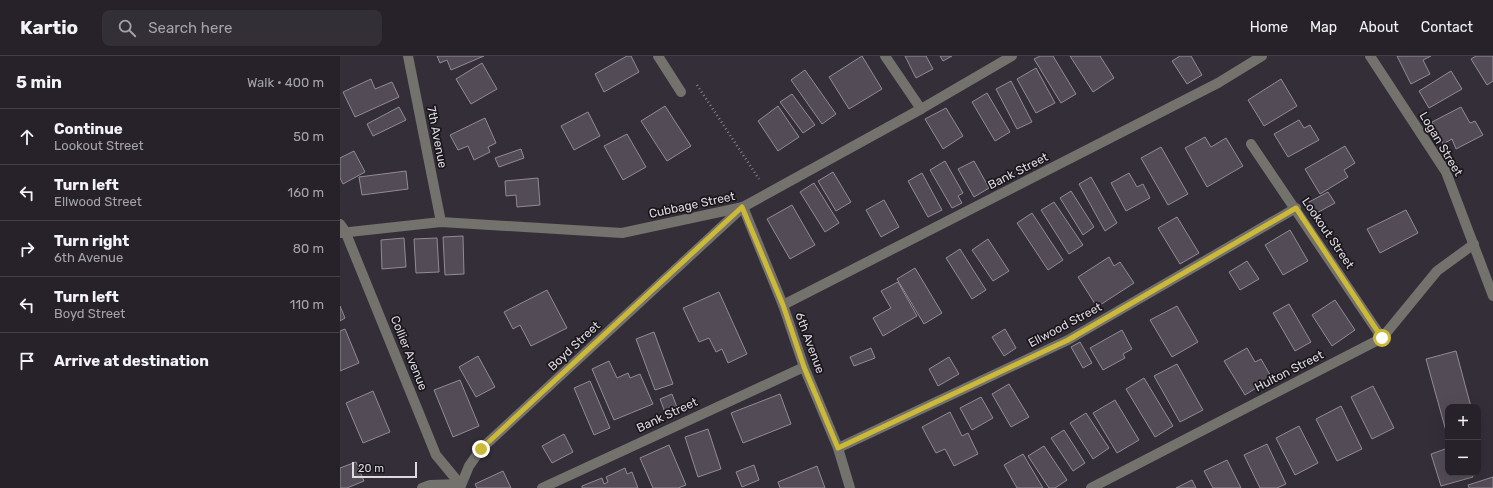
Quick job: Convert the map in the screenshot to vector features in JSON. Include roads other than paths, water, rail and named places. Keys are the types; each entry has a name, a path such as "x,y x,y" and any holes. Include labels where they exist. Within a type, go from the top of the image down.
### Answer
{"street":[{"name":"7th Avenue","path":"408,56 441,222"},
{"path":"658,56 681,92"},
{"path":"885,56 922,109"},
{"name":"Cubbage Street","path":"342,229 441,222 622,233 742,207 922,109 1012,56"},
{"name":"Bank Street","path":"783,305 1218,83 1262,56"},
{"name":"Logan Street","path":"1370,56 1446,172 1493,296"},
{"name":"Lookout Street","path":"1251,144 1296,208 1382,338"},
{"name":"6th Avenue","path":"742,207 783,305 804,367 838,448 850,488"},
{"name":"Boyd Street","path":"460,486 469,466 481,449 742,207"},
{"name":"Ellwood Street","path":"838,448 1068,340 1296,208"},
{"name":"Collier Avenue","path":"342,229 436,455 460,486"},
{"name":"Hulton Street","path":"1091,488 1382,338 1437,271 1474,244"},
{"name":"Bank Street","path":"542,488 804,367"},
{"path":"422,488 430,484 460,486"}]}
